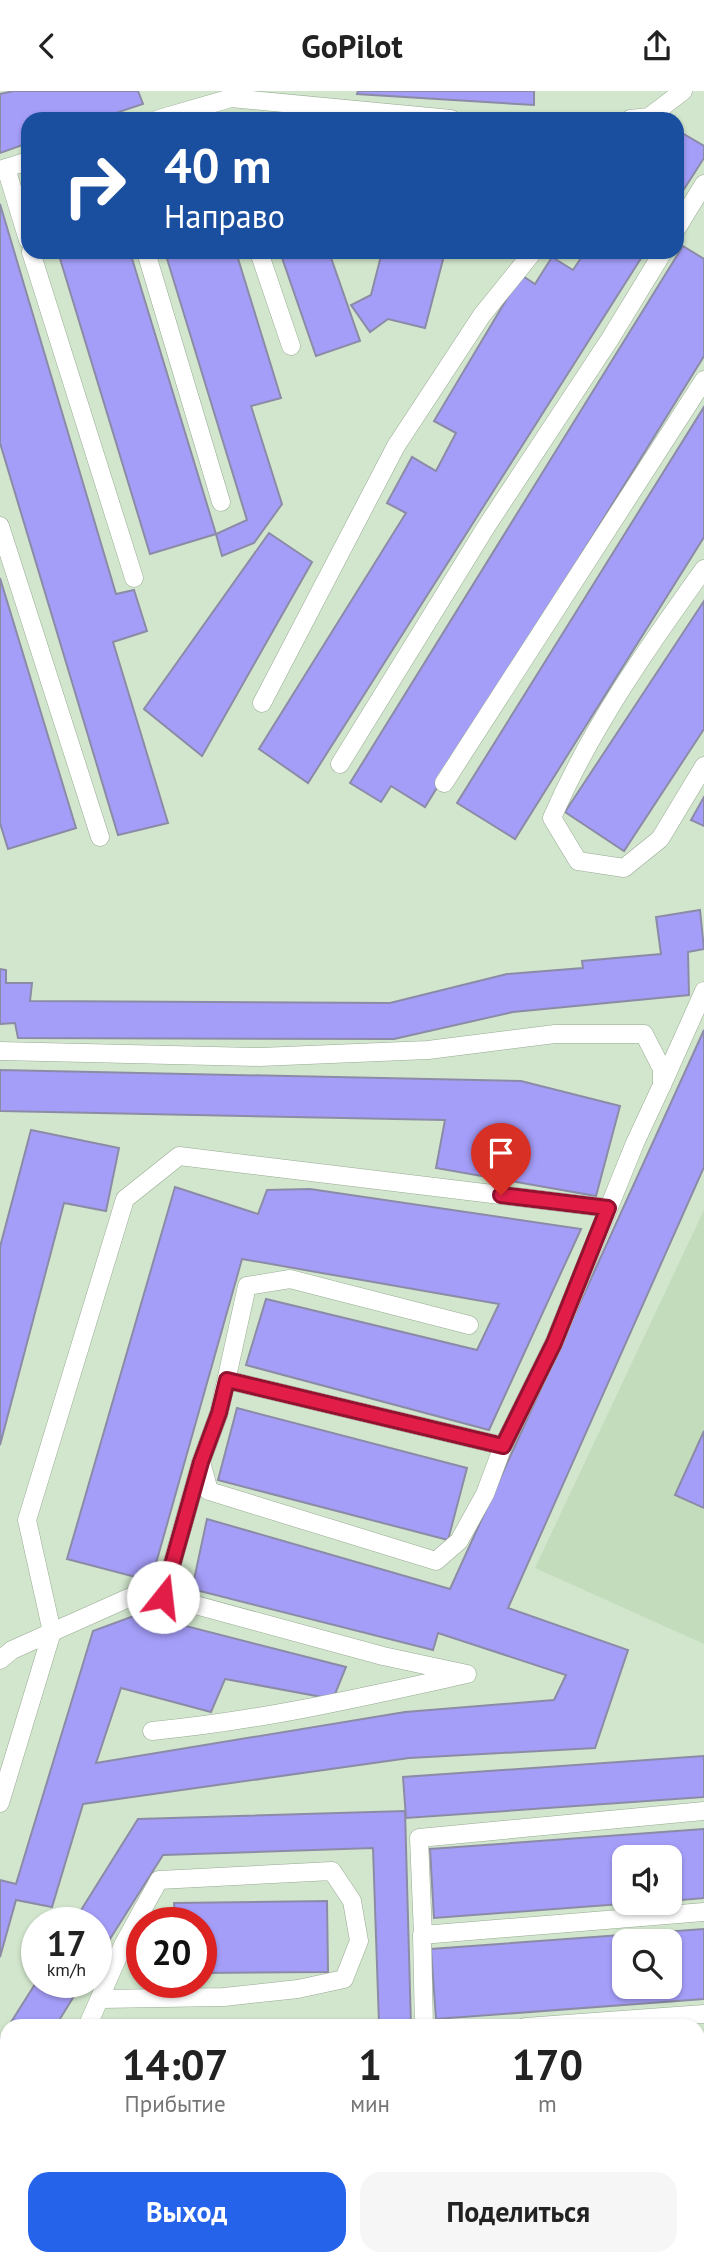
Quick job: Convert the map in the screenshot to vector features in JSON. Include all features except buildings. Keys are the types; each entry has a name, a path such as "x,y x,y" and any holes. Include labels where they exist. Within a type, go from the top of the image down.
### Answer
{"lane":[{"path":"657,112 683,91"},
{"path":"212,112 231,98 340,112"},
{"path":"21,163 3,169 21,220"},
{"path":"684,217 704,184"},
{"path":"34,259 134,578"},
{"path":"148,259 221,502"},
{"path":"261,259 291,346"},
{"path":"262,703 396,446 482,315 527,259"},
{"path":"340,764 486,527 610,339 659,259"},
{"path":"444,783 704,380"},
{"path":"0,526 100,837"},
{"path":"704,569 636,664 568,781 552,818 578,861 624,868 660,839 704,766"},
{"path":"201,1462 209,1491 436,1561 460,1541 485,1494 503,1446 554,1343 635,1143 704,991"},
{"path":"0,1051 260,1057 428,1050 555,1034 644,1034 662,1069 662,1085"},
{"path":"0,1803 52,1632 27,1520 125,1199 179,1156 608,1208"},
{"path":"163,1597 201,1462 219,1413 247,1286 290,1279 468,1325"},
{"path":"227,1380 503,1446"},
{"path":"0,1660 12,1650 144,1591 383,1656 467,1674 336,1703 211,1725 152,1731"},
{"path":"424,2019 419,1838 704,1811"},
{"path":"91,2019 124,1943 159,1880 332,1871 352,1901 359,1941 344,1979 298,1989 224,1997 100,1999"},
{"path":"423,1935 704,1912"},
{"path":"636,2019 704,2014"}],"shaded area":[{"path":"704,1210 704,1644 535,1568"}],"route":[{"path":"163,1597 227,1380 503,1446 554,1343 608,1208 501,1195"}]}
